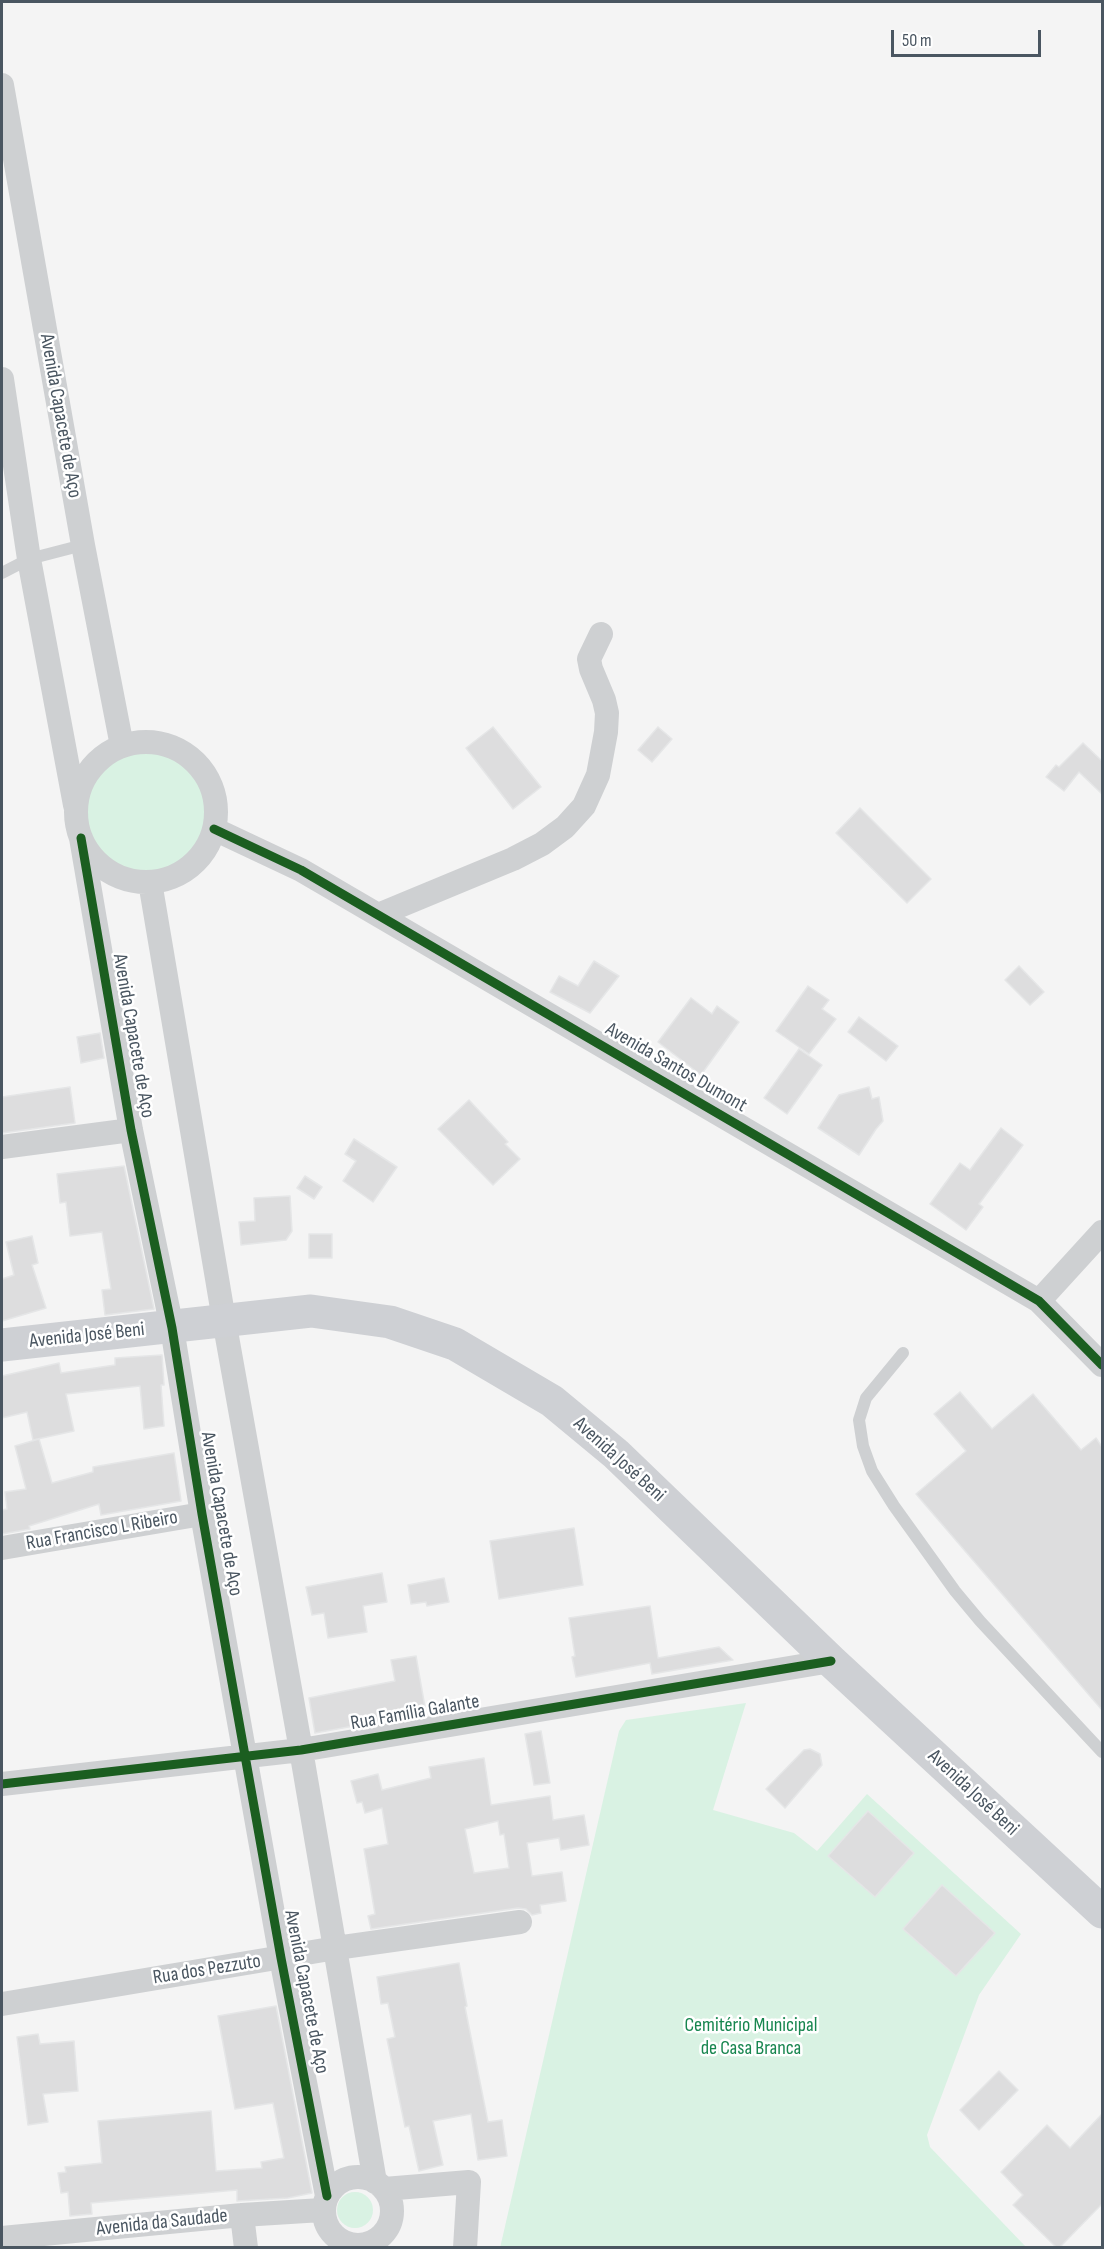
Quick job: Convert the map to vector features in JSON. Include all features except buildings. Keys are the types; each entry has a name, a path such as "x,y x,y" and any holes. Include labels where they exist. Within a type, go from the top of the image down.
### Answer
{"main road":[{"name":"Avenida José Beni","path":"2,1345 311,1311 390,1322 455,1344 552,1401 616,1454 831,1661 1102,1912"}],"street":[{"name":"Avenida Capacete de Aço","path":"2,85 83,545 122,746"},
{"path":"2,387 29,559 81,838 92,857 108,871 129,880 150,882 172,877 191,866 205,849 214,829 216,807 211,786 200,767 184,753 164,744 142,742 122,746 104,756 89,771 80,789 76,808"},
{"path":"378,915 513,859 542,844 565,828 584,806 598,775 606,732 607,713 604,700 589,659 601,634"},
{"name":"Avenida Santos Dumont","path":"214,829 301,870 1039,1301 1102,1365"},
{"name":"Avenida Capacete de Aço","path":"81,838 131,1130 172,1328 202,1514 325,2203"},
{"name":"Avenida Capacete de Aço","path":"150,882 224,1320 380,2186"},
{"path":"2,1148 131,1130"},
{"path":"1039,1301 1102,1232"},
{"name":"Rua Francisco L Ribeiro","path":"2,1548 202,1514"},
{"name":"Rua Família Galante","path":"2,1784 301,1750 831,1661"},
{"name":"Rua dos Pezzuto","path":"2,2004 336,1948 520,1922"},
{"path":"354,2177 365,2178 380,2186 390,2199 392,2210 391,2220 379,2243 357,2246 337,2243 328,2229 325,2203 334,2187 343,2180 354,2177"},
{"path":"380,2186 469,2182 465,2247"},
{"name":"Avenida da Saudade","path":"2,2238 242,2215 325,2203"},
{"path":"242,2215 246,2247"}],"lane":[{"path":"2,573 29,559 83,545"},
{"path":"903,1353 866,1398 859,1420 863,1446 872,1471 894,1506 955,1591 1102,1752"}],"green space":[{"path":"147,752 170,756 190,770 204,790 208,813 204,836 190,856 170,870 147,874 124,870 104,856 90,836 86,813 90,790 104,770 124,756"},
{"name":"Cemitério Municipal de Casa Branca","path":"746,1703 713,1810 794,1833 817,1851 867,1794 1021,1934 979,1995 927,2135 930,2147 1026,2247 500,2248 619,1731 626,1720"},
{"path":"355,2192 367,2198 373,2210 367,2222 355,2228 343,2222 337,2210 343,2198"}],"cycle path":[{"path":"214,829 301,870 1039,1301 1102,1365"},
{"path":"81,838 131,1130 172,1328 202,1514 281,1958 327,2196"},
{"path":"2,1784 301,1750 831,1661"}]}
